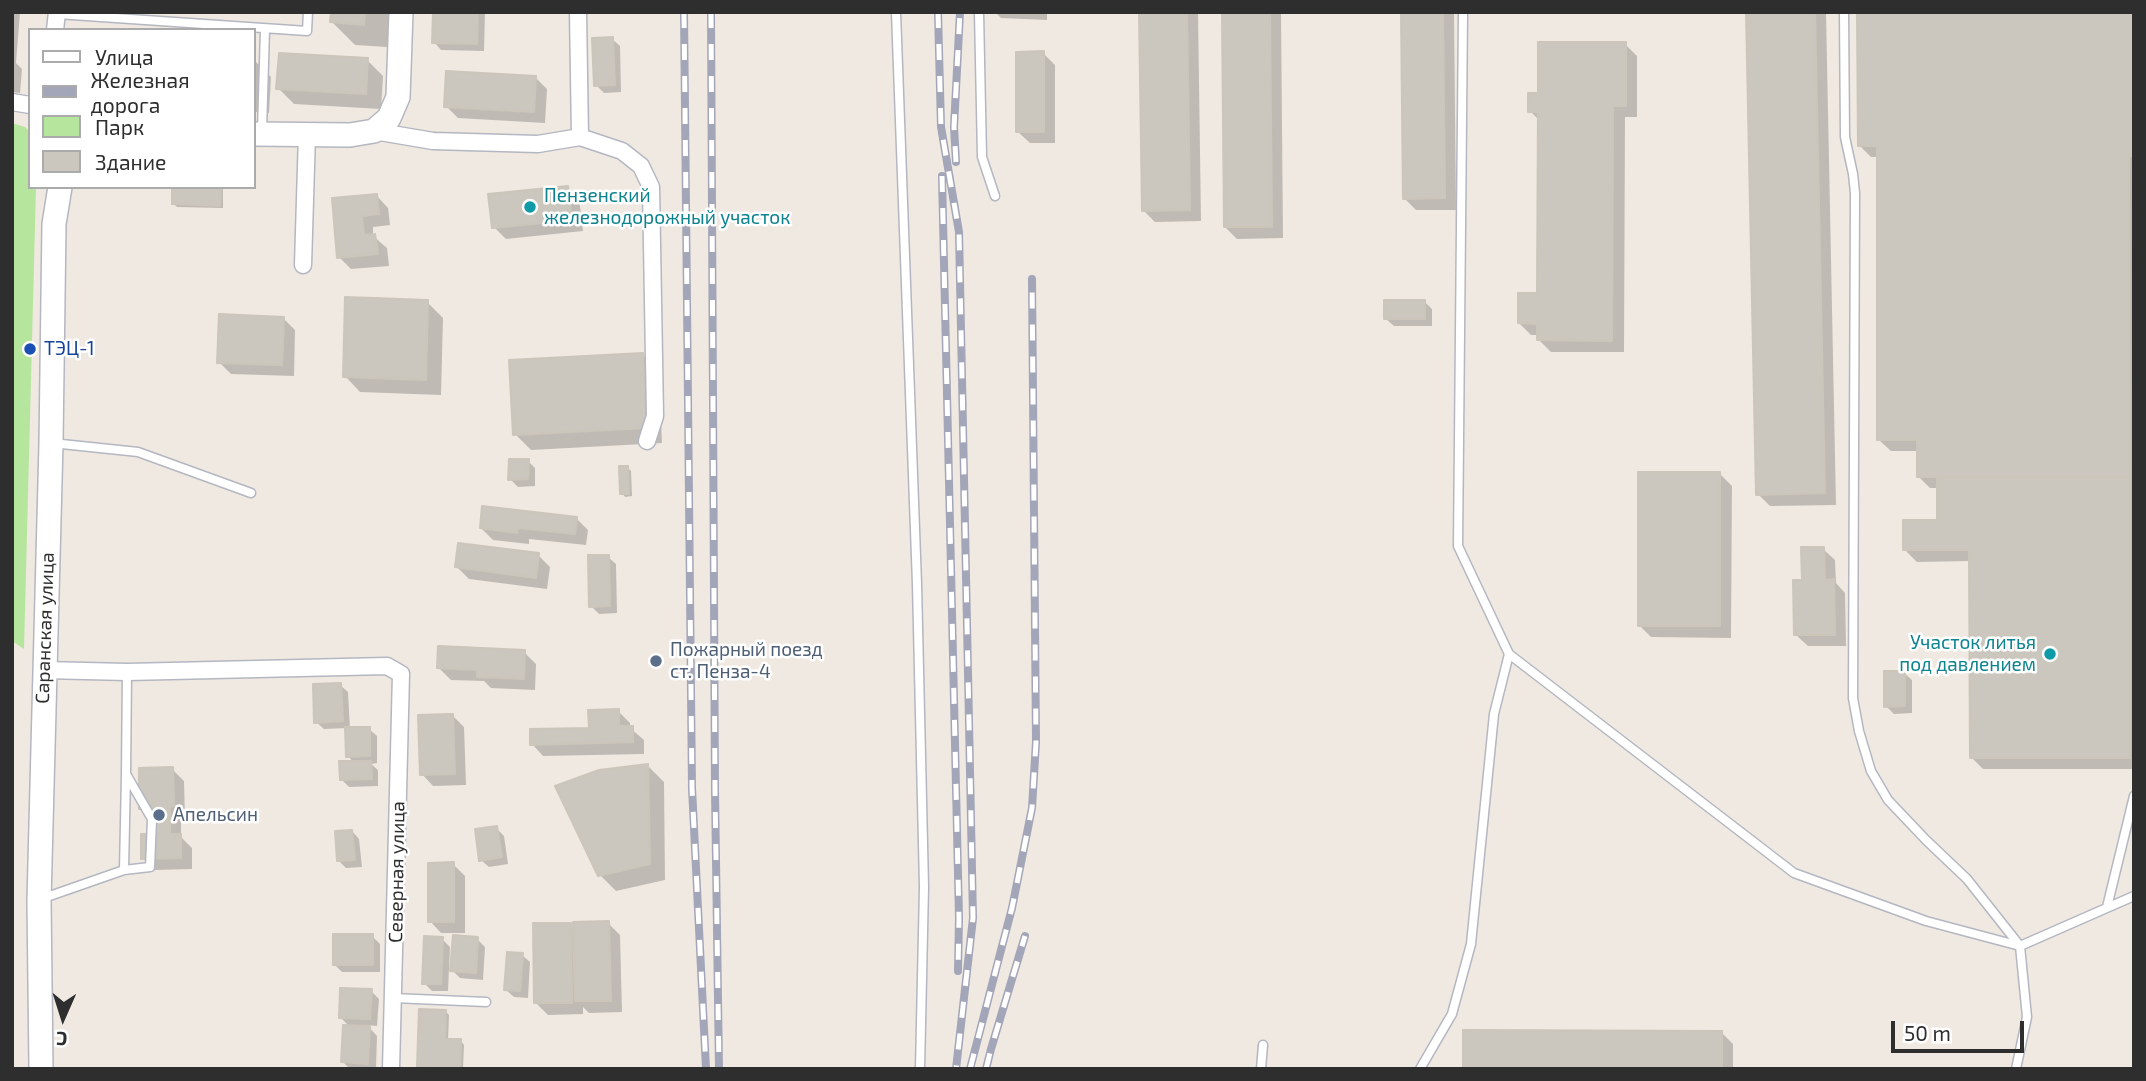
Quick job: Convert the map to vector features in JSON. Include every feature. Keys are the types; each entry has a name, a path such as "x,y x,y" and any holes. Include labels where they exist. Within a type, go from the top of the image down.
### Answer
{"main road":[{"path":"258,134 350,135 374,131 389,118 398,97 401,12"},
{"name":"Саранская улица","path":"41,1069 39,900 54,224 60,189"}],"street":[{"path":"578,12 580,137"},
{"path":"374,131 433,141 538,144 580,137 622,151 641,166 650,187 655,416 647,441"},
{"path":"303,265 307,134"},
{"name":"Северная улица","path":"127,672 387,666 401,674 391,1069"},
{"path":"44,670 127,672"}],"lane":[{"path":"256,29 307,31 308,12"},
{"path":"896,12 918,611 923,887 920,1069"},
{"path":"979,12 982,157 995,196"},
{"path":"1463,12 1458,546 1509,654 1794,873 1926,921 2020,946 2134,896"},
{"path":"1844,12 1845,137 1855,192 1853,698 1871,771 1888,800 1967,879 2020,946 2027,1017 2016,1069"},
{"path":"56,19 244,28"},
{"path":"258,134 265,29"},
{"path":"51,443 138,452 251,493"},
{"path":"1420,1069 1452,1014 1471,944 1494,714 1509,654"},
{"path":"124,870 127,672"},
{"path":"39,900 124,870 150,867 152,819 127,774"},
{"path":"2106,907 2134,796"},
{"path":"393,998 486,1002"},
{"path":"1261,1069 1263,1045"}],"green space":[{"path":"12,123 28,130 28,189 36,189 24,649 12,641"}],"building":[{"path":"331,12 365,12 364,25 330,22"},
{"path":"433,12 478,12 477,44 432,43"},
{"path":"1139,12 1187,12 1190,210 1142,211"},
{"path":"1222,12 1270,12 1272,227 1224,227"},
{"path":"1401,12 1443,12 1445,198 1403,199"},
{"path":"1746,12 1815,12 1825,493 1756,495"},
{"path":"1857,12 2134,12 2134,156 2129,156 2130,477 1917,477 1917,440 1877,440 1877,146 1858,146"},
{"path":"613,37 615,85 594,86 592,38"},
{"path":"1538,42 1626,42 1626,106 1613,106 1612,341 1537,340 1537,324 1518,323 1518,293 1537,293 1538,112 1528,112 1528,93 1538,93"},
{"path":"1044,51 1044,132 1016,132 1016,52"},
{"path":"279,53 368,58 366,94 276,89"},
{"path":"446,71 536,76 534,112 444,107"},
{"name":"Пензенский железнодорожный участок","path":"568,186 572,220 492,228 488,194"},
{"path":"172,189 221,189 220,206 172,204"},
{"path":"377,194 379,214 362,216 364,235 375,234 378,254 337,258 332,198"},
{"path":"345,297 428,300 426,380 343,377"},
{"path":"1384,300 1425,300 1425,319 1384,319"},
{"path":"219,314 284,317 282,365 217,363"},
{"path":"643,353 647,428 513,435 509,360"},
{"path":"509,459 529,459 528,479 508,480"},
{"path":"619,466 628,466 629,494 620,494"},
{"path":"1638,472 1720,472 1720,626 1638,626"},
{"name":"Участок литья под давлением","path":"1937,477 2130,477 2130,758 1970,758 1969,550 1903,550 1903,520 1937,520"},
{"path":"482,506 577,517 575,534 518,528 517,533 480,528"},
{"path":"458,543 539,553 536,578 455,567"},
{"path":"1801,547 1824,547 1825,580 1834,579 1835,635 1794,635 1793,580 1802,580"},
{"path":"588,555 609,555 610,606 589,607"},
{"path":"438,646 525,650 524,679 477,677 477,670 437,668"},
{"path":"1884,671 1905,671 1905,706 1884,707"},
{"path":"341,683 343,721 314,723 313,684"},
{"path":"619,709 619,726 633,726 633,742 530,745 530,729 589,728 588,710"},
{"path":"453,714 455,774 420,775 418,715"},
{"path":"345,727 370,727 370,756 346,757"},
{"path":"339,761 371,761 372,779 340,780"},
{"path":"648,764 650,864 598,876 555,786 599,770"},
{"name":"Апельсин","path":"173,767 174,806 170,807 170,834 181,834 181,858 141,859 141,834 148,834 148,809 139,809 139,768"},
{"path":"497,826 502,857 479,861 475,829"},
{"path":"352,830 355,860 337,861 335,831"},
{"path":"454,862 454,922 428,922 428,863"},
{"path":"609,921 611,1001 575,1001 573,922"},
{"path":"533,923 571,923 572,1003 534,1003"},
{"path":"333,934 373,934 373,965 333,965"},
{"path":"453,935 478,937 476,973 450,971"},
{"path":"424,936 443,937 441,984 422,984"},
{"path":"507,952 523,953 520,991 504,990"},
{"path":"340,988 372,989 370,1019 339,1018"},
{"path":"419,1009 446,1010 445,1039 461,1039 460,1069 417,1067"},
{"path":"343,1025 370,1026 368,1064 341,1062"},
{"path":"1463,1030 1722,1031 1722,1069 1463,1069"}],"railway":[{"path":"684,12 692,788 706,1069"},
{"path":"711,12 719,1069"},
{"path":"938,12 941,127 959,232 973,918 956,1069"},
{"path":"956,162 954,127 960,12"},
{"path":"942,176 958,971"},
{"path":"970,1069 1012,908 1032,808 1036,742 1032,279"},
{"path":"986,1069 1025,936"}],"place":[{"name":"Пензенский железнодорожный участок","path":"530,207"},
{"name":"ТЭЦ-1","path":"30,349"},
{"name":"Участок литья под давлением","path":"2050,654"},
{"name":"Пожарный поезд ст. Пенза-4","path":"656,661"},
{"name":"Апельсин","path":"159,815"}]}
